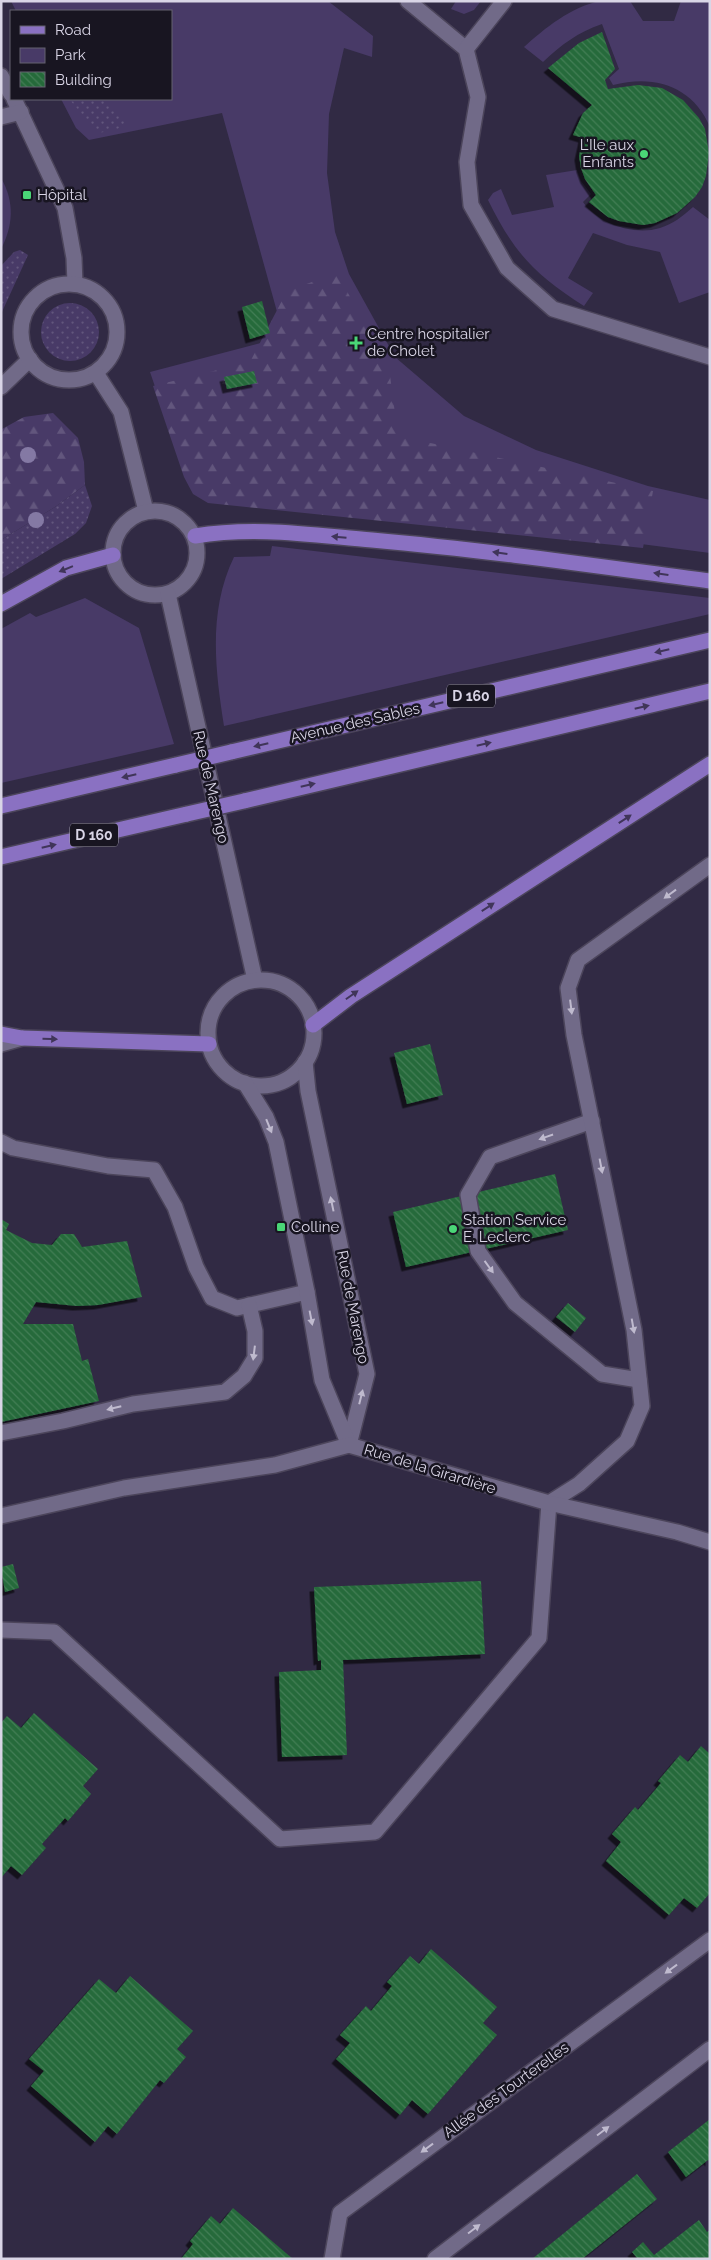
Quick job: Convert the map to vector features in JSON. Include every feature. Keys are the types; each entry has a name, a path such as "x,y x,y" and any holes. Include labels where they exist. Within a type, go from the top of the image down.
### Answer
{"main road":[{"path":"195,536 230,530 366,539 471,549 710,581"},
{"path":"1,604 66,568 113,555"},
{"name":"Avenue des Sables","path":"1,806 710,640"},
{"name":"D 160","path":"1,857 710,691"},
{"path":"313,1025 351,996 710,764"},
{"path":"1,1034 22,1038 209,1044"}],"street":[{"path":"408,1 466,49 478,97 468,162 472,206 507,268 553,309 710,357"},
{"path":"466,49 504,1"},
{"path":"1,76 10,92"},
{"path":"15,100 65,208 74,258 75,284"},
{"path":"1,117 21,112"},
{"path":"75,284 89,288 101,296 110,308 116,321 118,336 114,350 107,363 96,373 78,380 60,379 43,372 30,359 23,345 21,330 24,314 32,301 44,290 59,285 75,284"},
{"path":"1,387 30,359"},
{"path":"96,373 121,412 146,511"},
{"path":"146,511 169,512 180,518 195,536 198,550 196,564 190,577 181,587 168,594 156,596 143,594 131,588 116,568 113,555 114,543 125,523 134,515 146,511"},
{"name":"Rue de Marengo","path":"168,594 255,980 271,981 286,986 299,996 309,1010 313,1025 311,1050 305,1062 308,1091 367,1374 349,1445"},
{"path":"1,1630 54,1632 280,1838 375,1832 539,1638 549,1503 579,1484 626,1441 642,1406 634,1330 574,1035 568,988 578,960 710,865"},
{"path":"255,980 238,985 224,994 213,1009 208,1026 209,1044 214,1057 232,1077 245,1083 262,1086 279,1083 294,1074 305,1062"},
{"path":"1,1044 22,1038"},
{"path":"245,1083 266,1117 276,1142 322,1380 349,1445"},
{"path":"592,1121 490,1157 468,1194 478,1251 515,1303 602,1374 639,1380"},
{"path":"1,1142 13,1148 98,1164 154,1170 175,1207 196,1267 212,1298 237,1308 306,1292"},
{"path":"1,1433 63,1421 133,1404 225,1392 244,1376 255,1358 255,1331 249,1305"},
{"name":"Rue de la Girardière","path":"1,1516 124,1488 275,1465 349,1445 549,1503 676,1532 710,1542"},
{"name":"Allée des Tourterelles","path":"332,2259 340,2213 710,1940"},
{"path":"435,2259 710,2049"}],"green space":[{"path":"11,1 328,1 373,36 372,57 344,48 329,114 327,173 335,232 349,274 395,357 464,416 536,450 648,486 710,500 710,553 618,541 166,419 150,372 284,337 222,113 89,140 76,128 62,100 172,100 172,10 16,10"},
{"path":"456,1 481,1 474,10 464,14 451,9"},
{"path":"600,1 630,1 643,21 674,21 681,1 710,1 710,127 703,113 693,102 683,93 670,86 643,81 613,85 609,78 619,69 602,24 570,40 543,62 524,47 569,13"},
{"path":"70,100 109,100 114,111 127,124 115,130 98,133"},
{"path":"577,170 581,181 591,194 583,202 598,216 617,226 639,230 660,228 678,219 693,207 710,220 710,292 679,303 660,252 627,245 593,233 568,278 593,293 584,306 539,273 507,235 488,200 493,193 501,189 512,215 554,207 546,175"},
{"path":"1,178 9,196 11,214 8,232 1,249"},
{"path":"20,250 28,255 1,314 1,266 14,252"},
{"path":"337,273 389,368 398,436 653,491 643,548 208,503 193,494 184,477 153,386 250,362 287,291"},
{"path":"64,303 76,303 91,311 99,326 99,338 91,353 76,361 64,361 49,353 41,338 41,326 49,311"},
{"path":"53,413 78,438 84,462 85,485 55,507 1,540 2,429 24,417"},
{"path":"85,485 92,506 86,523 75,534 1,579 1,540 55,507"},
{"path":"272,546 710,598 710,614 224,726 216,662 217,619 220,598 234,557 270,556"},
{"path":"85,598 139,628 174,744 1,783 1,629 30,613 36,617"}],"building":[{"name":"L’Ile aux Enfants","path":"602,32 615,69 605,80 608,89 638,85 662,88 683,100 699,118 705,129 709,153 706,176 702,187 695,197 677,213 655,223 643,225 619,221 608,217 589,202 596,195 585,179 581,168 579,156 583,138 573,135 583,113 592,105 548,68 579,43"},
{"path":"262,301 270,333 250,339 242,307"},
{"path":"254,371 257,383 227,389 224,377"},
{"path":"430,1044 443,1095 407,1104 394,1053"},
{"path":"555,1174 568,1230 406,1267 393,1212"},
{"path":"1,1219 9,1224 6,1230 32,1243 52,1245 61,1234 74,1234 82,1247 127,1241 142,1297 98,1305 77,1306 36,1302 23,1324 73,1324 82,1361 88,1359 99,1401 1,1422"},
{"path":"568,1303 586,1318 575,1332 556,1317"},
{"path":"13,1564 19,1588 5,1592 1,1567"},
{"path":"481,1581 485,1654 343,1660 347,1755 282,1757 279,1672 321,1670 321,1660 318,1661 314,1587"},
{"path":"34,1713 98,1769 83,1786 91,1794 68,1821 65,1818 42,1844 46,1848 22,1875 11,1866 1,1878 1,1723 7,1716 21,1728"},
{"path":"701,1746 710,1754 710,1893 697,1908 684,1898 669,1915 606,1861 621,1842 612,1834 635,1807 638,1810 661,1783 658,1781 680,1755 688,1762"},
{"path":"431,1949 497,2007 483,2023 497,2035 428,2114 412,2100 400,2115 336,2059 350,2043 340,2035 366,2006 371,2011 392,1986 387,1982 410,1956 419,1964"},
{"path":"130,1976 193,2031 177,2049 186,2057 164,2083 160,2080 117,2134 108,2126 95,2142 31,2086 44,2071 29,2059 99,1979 116,1993"},
{"path":"710,2119 710,2162 708,2160 686,2177 668,2152"},
{"path":"637,2174 657,2199 582,2259 532,2259"},
{"path":"233,2208 293,2259 181,2259 193,2244 190,2241 211,2216 220,2224"},
{"path":"699,2220 707,2232 710,2230 710,2259 638,2259 632,2252 643,2242 654,2255"}],"place":[{"name":"L’Ile aux Enfants","path":"644,154"},
{"name":"Hôpital","path":"27,195"},
{"name":"Centre hospitalier de Cholet","path":"356,343"},
{"name":"Colline","path":"281,1227"},
{"name":"Station Service E. Leclerc","path":"453,1229"}]}
